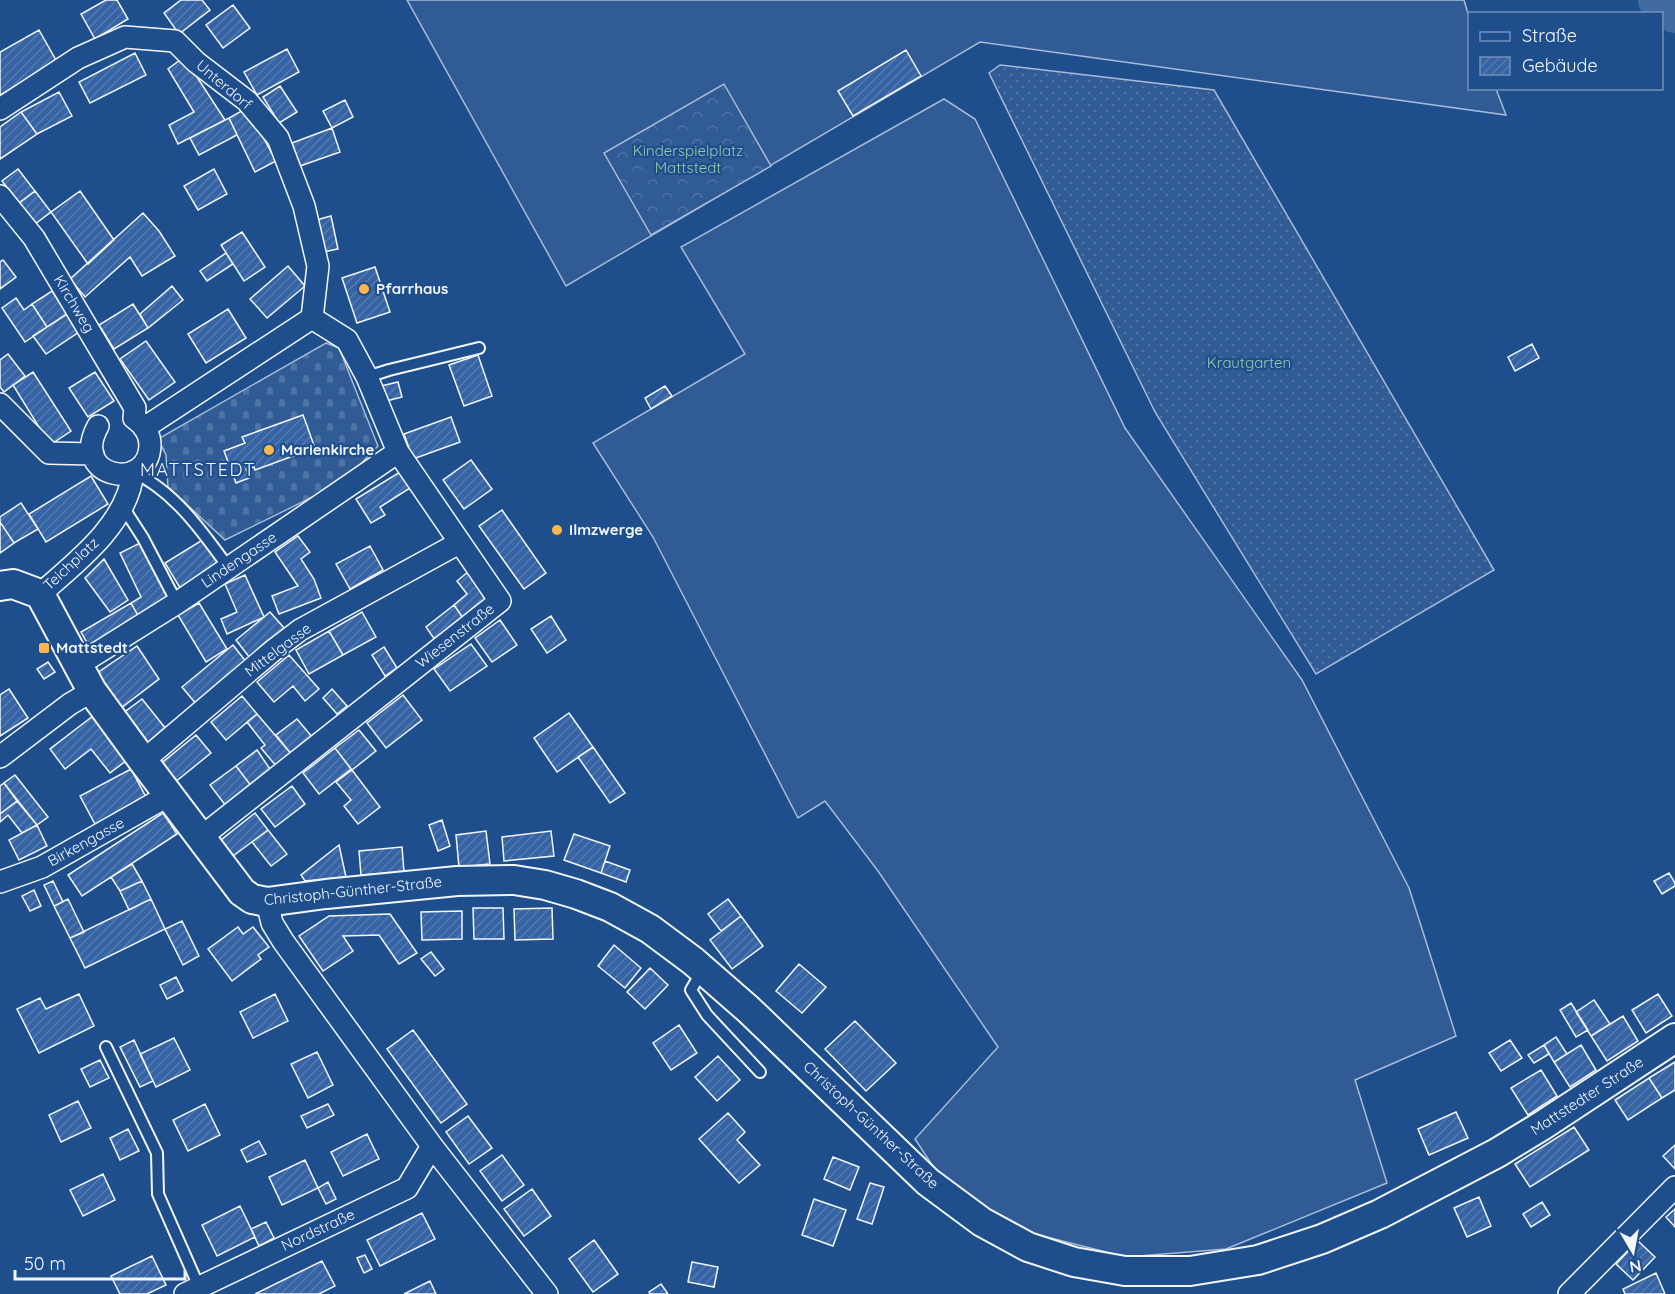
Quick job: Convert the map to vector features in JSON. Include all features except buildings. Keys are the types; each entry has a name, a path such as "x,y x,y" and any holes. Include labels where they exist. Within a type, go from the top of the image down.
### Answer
{"street":[{"name":"Unterdorf","path":"0,109 78,58 125,36 175,41 196,62 247,101 278,138 304,206 318,266 312,318"},
{"name":"Kirchweg","path":"0,196 34,238 135,408 139,423"},
{"name":"Wiesenstraße","path":"200,838 500,601 398,452 367,377 347,340 312,318"},
{"path":"139,423 312,318"},
{"path":"0,404 49,453 93,454"},
{"name":"Teichplatz","path":"40,594 96,544 123,507 132,487 134,472 147,459 150,450 150,441 139,423"},
{"path":"98,426 91,444 97,463 114,474 134,472"},
{"name":"Lindengasse","path":"78,665 177,603 398,452"},
{"name":"Mittelgasse","path":"143,762 300,630 459,543"},
{"path":"0,586 13,584 40,594"},
{"name":"Christoph-Günther-Straße","path":"40,594 92,691 200,838 242,892 252,899 267,902 446,882 514,880 555,888 610,907 650,929 703,970 748,1009 928,1182 982,1222 1028,1247 1074,1262 1125,1271 1190,1271 1258,1260 1322,1239 1380,1214 1497,1153"},
{"path":"0,757 70,704 92,691"},
{"name":"Birkengasse","path":"0,882 42,867 169,795"},
{"path":"267,902 272,922 283,941 432,1146 547,1294"},
{"name":"Mattstedter Straße","path":"1497,1153 1675,1038"},
{"name":"Nordstraße","path":"192,1290 407,1188 432,1146"},
{"path":"1569,1294 1675,1186"}],"lane":[{"path":"367,377 479,348"},
{"path":"134,472 147,478 176,502 201,529 228,567"},
{"path":"123,507 143,538 177,603"},
{"path":"703,970 691,990 707,1015 760,1072"},
{"path":"106,1047 157,1153 158,1194 192,1290"}],"green space":[{"path":"407,0 1464,0 1468,14 1468,90 1496,90 1506,115 980,42 566,286"},
{"name":"Krautgarten","path":"1000,65 1214,90 1494,570 1316,674 1155,412 989,73"},
{"name":"Kinderspielplatz Mattstedt","path":"724,84 771,166 651,235 604,153"},
{"path":"944,99 975,119 1125,428 1302,680 1409,888 1456,1036 1355,1080 1387,1183 1226,1249 1126,1257 1019,1230 936,1171 915,1139 998,1047 878,871 825,801 798,818 653,537 593,443 745,354 681,247"},
{"path":"326,343 339,348 378,446 343,482 225,540 168,487 166,455 158,439"}],"waterway":[{"path":"1658,0 1675,13"}],"place":[{"name":"Pfarrhaus","path":"364,289"},
{"name":"Marienkirche","path":"269,450"},
{"name":"Ilmzwerge","path":"557,530"},
{"name":"Mattstedt","path":"44,648"}],"district":[{"name":"MATTSTEDT","path":"198,470"}]}
